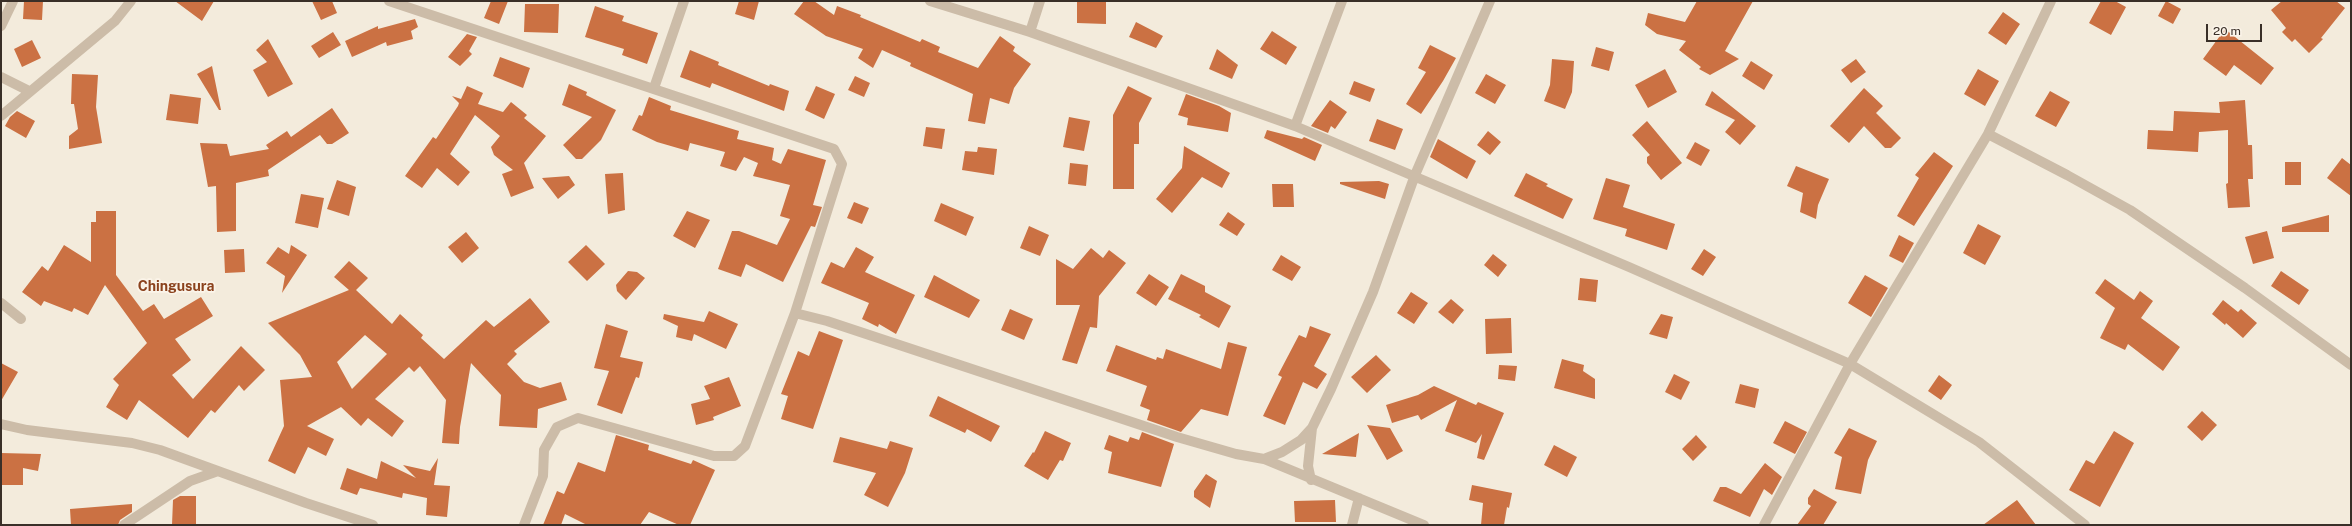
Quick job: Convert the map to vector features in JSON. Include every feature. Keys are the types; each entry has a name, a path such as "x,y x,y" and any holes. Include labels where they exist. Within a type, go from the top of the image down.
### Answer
{"street":[{"path":"1,26 13,1"},
{"path":"1,116 29,91 115,21 131,1"},
{"path":"390,1 834,149 840,157 842,164 795,313 745,446 734,456 714,456 578,418 557,427 544,450 543,476 524,525"},
{"path":"654,88 684,1"},
{"path":"930,1 1030,32 1295,126 1416,176 1850,364 1979,442 2085,525"},
{"path":"1030,32 1040,1"},
{"path":"1295,126 1342,1"},
{"path":"1311,480 1308,466 1312,428 1372,292 1416,176 1490,1"},
{"path":"1764,525 1850,364 1988,134 2051,1"},
{"path":"1,77 29,91"},
{"path":"1988,134 2067,174 2130,210 2245,288 2351,364"},
{"path":"1,303 21,319"},
{"path":"795,313 826,321 1177,437 1236,454 1264,459 1311,480 1424,525"},
{"path":"1,424 27,430 132,442 160,450 306,504 373,525"},
{"path":"1264,459 1282,452 1295,444 1312,428"},
{"path":"124,525 190,481 218,471"},
{"path":"1352,525 1359,498"}],"building":[{"path":"24,1 43,1 42,20 23,19"},
{"path":"175,1 214,1 202,21"},
{"path":"312,1 332,1 337,13 321,20"},
{"path":"491,1 508,1 499,24 484,18"},
{"path":"739,1 759,1 754,20 735,14"},
{"path":"804,1 814,1 834,15 837,6 861,15 860,17 920,42 922,39 940,47 938,52 978,68 1000,36 1015,47 1013,51 1031,64 1014,88 1009,104 990,98 985,124 968,121 973,94 910,66 911,63 882,50 873,68 858,58 863,49 826,36 794,14"},
{"path":"1077,1 1106,1 1106,24 1077,23"},
{"path":"1697,1 1753,1 1725,51 1739,59 1710,75 1699,69 1701,67 1679,50 1686,41 1657,34 1645,25 1648,13 1685,22"},
{"path":"2101,1 2115,1 2126,7 2111,35 2089,23"},
{"path":"2166,1 2181,9 2173,24 2158,16"},
{"path":"2282,1 2336,1 2345,8 2321,38 2323,39 2309,53 2295,39 2292,42 2282,32 2286,28 2271,10"},
{"path":"525,4 559,4 558,33 524,32"},
{"path":"595,6 624,16 622,21 658,33 647,64 622,55 624,49 585,37"},
{"path":"2003,12 2020,24 2006,45 1988,33"},
{"path":"415,19 418,27 411,31 413,39 387,46 386,42 352,57 345,41 378,26 378,29"},
{"path":"1136,22 1163,36 1156,48 1129,37"},
{"path":"2225,29 2274,68 2261,85 2234,65 2226,76 2203,59"},
{"path":"1272,31 1297,47 1286,65 1260,49"},
{"path":"333,32 341,45 319,58 311,46"},
{"path":"467,34 477,37 469,51 472,54 460,66 448,57"},
{"path":"268,39 293,84 268,97 253,70 267,62 256,50"},
{"path":"32,40 41,58 22,67 14,49"},
{"path":"1430,45 1456,58 1421,114 1406,104 1426,72 1418,68"},
{"path":"1596,47 1614,52 1609,71 1591,66"},
{"path":"1217,49 1238,65 1232,79 1209,69"},
{"path":"690,50 719,62 718,65 769,86 770,84 789,91 784,111 712,83 710,88 680,77"},
{"path":"500,57 530,68 523,88 493,76"},
{"path":"1552,59 1574,61 1572,92 1565,109 1544,101 1550,85"},
{"path":"1856,59 1866,72 1851,83 1841,70"},
{"path":"1751,61 1773,75 1764,90 1742,76"},
{"path":"212,66 221,110 219,110 197,74"},
{"path":"1665,69 1677,92 1648,108 1635,85"},
{"path":"1978,69 1999,81 1985,106 1964,94"},
{"path":"72,74 98,75 96,107 102,143 69,149 69,136 78,129 74,104 71,104"},
{"path":"1486,74 1506,85 1495,104 1475,93"},
{"path":"855,76 870,83 864,97 848,90"},
{"path":"1354,81 1375,89 1370,102 1349,94"},
{"path":"569,84 587,92 586,95 616,110 601,140 582,159 576,159 563,145 592,117 562,105"},
{"path":"467,86 483,93 478,104 503,112 511,102 527,115 524,118 546,136 524,163 534,188 511,197 502,174 513,170 494,155 491,147 500,136 475,115 450,154 470,172 458,186 437,168 422,188 405,176 433,137 436,139 458,106 459,103 452,96 461,99"},
{"path":"816,86 835,94 824,119 805,110"},
{"path":"1128,86 1152,98 1139,123 1139,144 1134,144 1134,189 1113,189 1113,115"},
{"path":"1864,88 1883,106 1876,113 1901,138 1891,148 1885,148 1864,126 1849,143 1830,126"},
{"path":"1712,91 1756,126 1740,145 1725,132 1735,120 1705,105"},
{"path":"2050,91 2070,102 2056,127 2035,116"},
{"path":"170,94 201,98 198,124 166,120"},
{"path":"1186,94 1219,106 1231,113 1228,132 1187,125 1188,118 1178,115"},
{"path":"649,97 671,106 670,110 739,131 737,139 774,148 772,160 781,164 788,149 826,160 813,205 822,207 815,227 811,226 783,282 746,264 741,277 718,269 732,231 739,231 777,245 790,219 780,216 790,185 753,176 758,163 744,157 736,171 720,166 725,152 690,143 688,151 657,142 632,130 639,115 642,116"},
{"path":"1330,100 1347,112 1335,129 1331,126 1328,133 1311,126"},
{"path":"2245,100 2248,145 2252,145 2253,179 2248,179 2250,207 2228,208 2226,184 2228,183 2228,130 2199,132 2198,152 2147,149 2148,130 2173,131 2174,111 2220,113 2219,102"},
{"path":"332,108 349,133 332,144 327,144 320,135 268,170 269,176 236,183 236,231 217,232 216,186 208,187 200,143 227,144 230,156 269,149 266,145 287,131 291,137"},
{"path":"17,111 35,121 26,138 5,126 10,117"},
{"path":"1069,117 1090,121 1084,151 1063,147"},
{"path":"1377,119 1403,129 1395,150 1369,141"},
{"path":"1647,121 1682,163 1661,180 1647,163 1647,157 1650,155 1632,135"},
{"path":"926,127 945,129 942,149 923,146"},
{"path":"1267,130 1302,139 1304,137 1322,145 1315,161 1264,138"},
{"path":"1488,131 1501,142 1490,155 1477,145"},
{"path":"1438,139 1476,161 1467,179 1430,157"},
{"path":"1695,142 1710,150 1701,166 1686,158"},
{"path":"1184,146 1230,173 1222,188 1202,177 1172,213 1156,199 1182,168"},
{"path":"978,147 997,149 994,175 962,170 965,151 977,152"},
{"path":"1934,152 1953,166 1914,226 1897,216 1919,178 1915,175"},
{"path":"2342,158 2351,165 2351,196 2327,178"},
{"path":"2285,162 2301,162 2301,185 2285,185"},
{"path":"1070,163 1088,165 1086,186 1068,184"},
{"path":"1796,166 1829,179 1818,205 1816,219 1800,212 1803,193 1787,186"},
{"path":"623,173 625,210 608,214 605,174"},
{"path":"1526,173 1548,184 1546,186 1573,199 1563,219 1514,196"},
{"path":"569,176 575,185 558,199 542,178"},
{"path":"1606,178 1630,185 1623,207 1675,224 1667,250 1625,236 1627,229 1593,219"},
{"path":"337,180 356,187 349,216 327,209"},
{"path":"1379,181 1389,184 1385,199 1340,184 1340,182"},
{"path":"1272,184 1293,184 1294,207 1273,207"},
{"path":"301,194 324,198 318,228 295,223"},
{"path":"854,202 869,208 862,224 847,218"},
{"path":"941,203 974,217 966,236 934,221"},
{"path":"96,211 116,211 116,275 143,311 154,304 164,319 201,297 213,316 175,339 191,360 172,375 193,399 241,346 265,370 244,391 239,385 215,413 211,410 188,438 139,400 127,420 106,407 119,385 113,379 147,343 105,285 88,315 74,308 72,312 44,301 41,306 22,292 42,266 48,271 64,245 91,262 91,222 96,222"},
{"path":"687,211 710,220 695,248 673,236"},
{"path":"1228,212 1245,224 1237,236 1219,225"},
{"path":"2329,215 2329,232 2282,232 2282,227"},
{"path":"1978,224 2001,236 1985,265 1963,253"},
{"path":"1029,226 1049,235 1040,256 1020,248"},
{"path":"2267,231 2274,258 2253,264 2245,237"},
{"path":"466,232 479,248 462,263 448,247"},
{"path":"1899,235 1914,243 1903,263 1889,256"},
{"path":"291,245 307,255 282,293 285,276 266,263 278,247 289,254"},
{"path":"586,245 605,264 587,281 568,262"},
{"path":"856,247 874,257 865,272 915,295 896,334 879,324 878,327 862,319 869,303 821,283 831,262 844,268"},
{"path":"1091,248 1103,258 1109,250 1126,263 1099,296 1097,328 1090,327 1077,364 1062,360 1080,305 1056,305 1056,259 1073,269"},
{"path":"244,249 245,272 225,273 224,250"},
{"path":"1704,249 1716,257 1703,276 1691,269"},
{"path":"1493,254 1507,265 1498,277 1484,265"},
{"path":"1281,255 1301,267 1292,281 1272,270"},
{"path":"349,261 368,278 356,290 392,324 400,314 423,335 421,338 444,359 486,320 494,327 530,298 550,322 514,351 517,354 507,364 524,382 540,388 561,382 567,400 538,409 537,428 499,426 501,395 471,363 460,427 459,444 442,443 446,400 420,366 414,372 409,367 375,399 404,421 392,437 368,418 361,426 341,407 307,426 334,439 326,456 308,447 295,474 268,461 284,426 280,380 312,377 300,355 268,323 349,290 334,277","holes":["365,335 387,354 352,389 337,362"]},
{"path":"628,271 637,272 645,278 626,300 617,291 616,285"},
{"path":"2281,271 2309,290 2299,305 2271,286"},
{"path":"1149,274 1169,287 1156,306 1136,293"},
{"path":"1181,274 1205,286 1205,292 1231,306 1219,328 1199,317 1201,315 1168,299"},
{"path":"934,275 980,300 969,318 924,297"},
{"path":"1865,275 1888,288 1871,317 1848,303"},
{"path":"1580,278 1598,280 1596,302 1578,300"},
{"path":"2105,279 2134,300 2140,291 2153,301 2141,318 2180,347 2163,371 2128,344 2125,350 2100,338 2115,308 2095,293"},
{"path":"1411,292 1428,303 1414,324 1397,313"},
{"path":"1451,299 1464,310 1453,324 1438,312"},
{"path":"2223,300 2238,312 2241,309 2257,323 2243,338 2226,323 2225,325 2212,314"},
{"path":"1010,309 1033,319 1024,340 1001,330"},
{"path":"709,311 738,324 726,349 694,334 692,341 676,337 678,326 663,319 664,314 704,322"},
{"path":"1661,314 1673,317 1667,339 1649,334"},
{"path":"1511,318 1512,353 1486,354 1485,319"},
{"path":"606,324 628,331 620,357 643,362 639,378 636,377 622,414 597,405 609,371 594,368"},
{"path":"1310,326 1331,334 1314,366 1327,374 1317,389 1303,382 1285,425 1263,416 1282,377 1278,375 1299,335 1306,338"},
{"path":"819,331 843,340 813,429 781,419 788,396 781,394 798,351 809,356"},
{"path":"1228,342 1247,347 1228,416 1201,409 1181,432 1147,420 1150,410 1140,406 1147,386 1106,371 1116,345 1156,360 1157,357 1163,359 1166,349 1221,369"},
{"path":"1376,355 1391,370 1367,393 1351,377"},
{"path":"1562,359 1584,365 1583,371 1595,379 1595,399 1554,388"},
{"path":"1,363 18,372 1,401"},
{"path":"1499,365 1517,366 1515,381 1498,379"},
{"path":"1674,374 1690,382 1681,400 1665,392"},
{"path":"1939,375 1952,385 1941,400 1928,391"},
{"path":"729,377 741,406 713,417 714,420 696,425 691,404 710,399 704,386"},
{"path":"1740,384 1759,389 1755,408 1735,403"},
{"path":"1434,386 1476,405 1478,402 1504,413 1484,460 1477,458 1482,434 1476,443 1445,431 1457,400 1421,420 1418,415 1392,423 1386,405 1418,395"},
{"path":"938,396 1000,426 991,442 967,429 965,433 929,416"},
{"path":"2202,411 2217,425 2202,441 2187,427"},
{"path":"1785,421 1807,432 1795,454 1773,443"},
{"path":"1367,425 1390,428 1403,451 1387,460"},
{"path":"1849,428 1877,441 1868,460 1861,494 1835,489 1842,457 1834,453"},
{"path":"1045,431 1071,443 1063,461 1060,460 1048,480 1024,466 1033,452 1034,453"},
{"path":"2114,431 2134,443 2100,507 2069,490 2086,460 2094,464"},
{"path":"1142,432 1174,444 1161,487 1108,473 1112,452 1104,449 1109,435 1128,442 1130,437 1139,440"},
{"path":"1359,433 1356,457 1322,454"},
{"path":"616,435 649,445 648,450 691,464 693,460 715,470 690,525 679,525 649,512 640,525 587,525 565,514 561,525 543,525 557,491 564,494 578,462 605,472"},
{"path":"1696,435 1707,447 1693,461 1682,449"},
{"path":"840,437 887,449 890,441 913,448 905,473 888,507 864,495 876,473 833,462"},
{"path":"1554,445 1577,457 1567,477 1544,465"},
{"path":"1,453 41,454 38,471 23,468 23,485 2,485"},
{"path":"438,458 434,485 450,486 447,517 426,515 427,498 403,493 402,498 360,488 357,495 340,489 347,468 377,479 381,461 416,478 403,465 430,471"},
{"path":"1765,463 1782,477 1772,495 1764,489 1750,517 1713,501 1720,487 1726,487 1741,494"},
{"path":"1206,474 1217,481 1210,508 1194,497 1194,491"},
{"path":"1472,485 1512,493 1509,508 1507,507 1504,525 1481,525 1483,503 1469,500"},
{"path":"1814,489 1837,502 1823,525 1797,525 1811,506 1808,504 1808,498"},
{"path":"180,496 196,496 196,525 172,525 173,500"},
{"path":"1335,500 1336,522 1295,522 1294,501"},
{"path":"2017,500 2036,525 1983,525"},
{"path":"132,504 132,512 120,520 118,525 71,525 70,509"}],"district":[{"name":"Chingusura","path":"176,287"}]}
